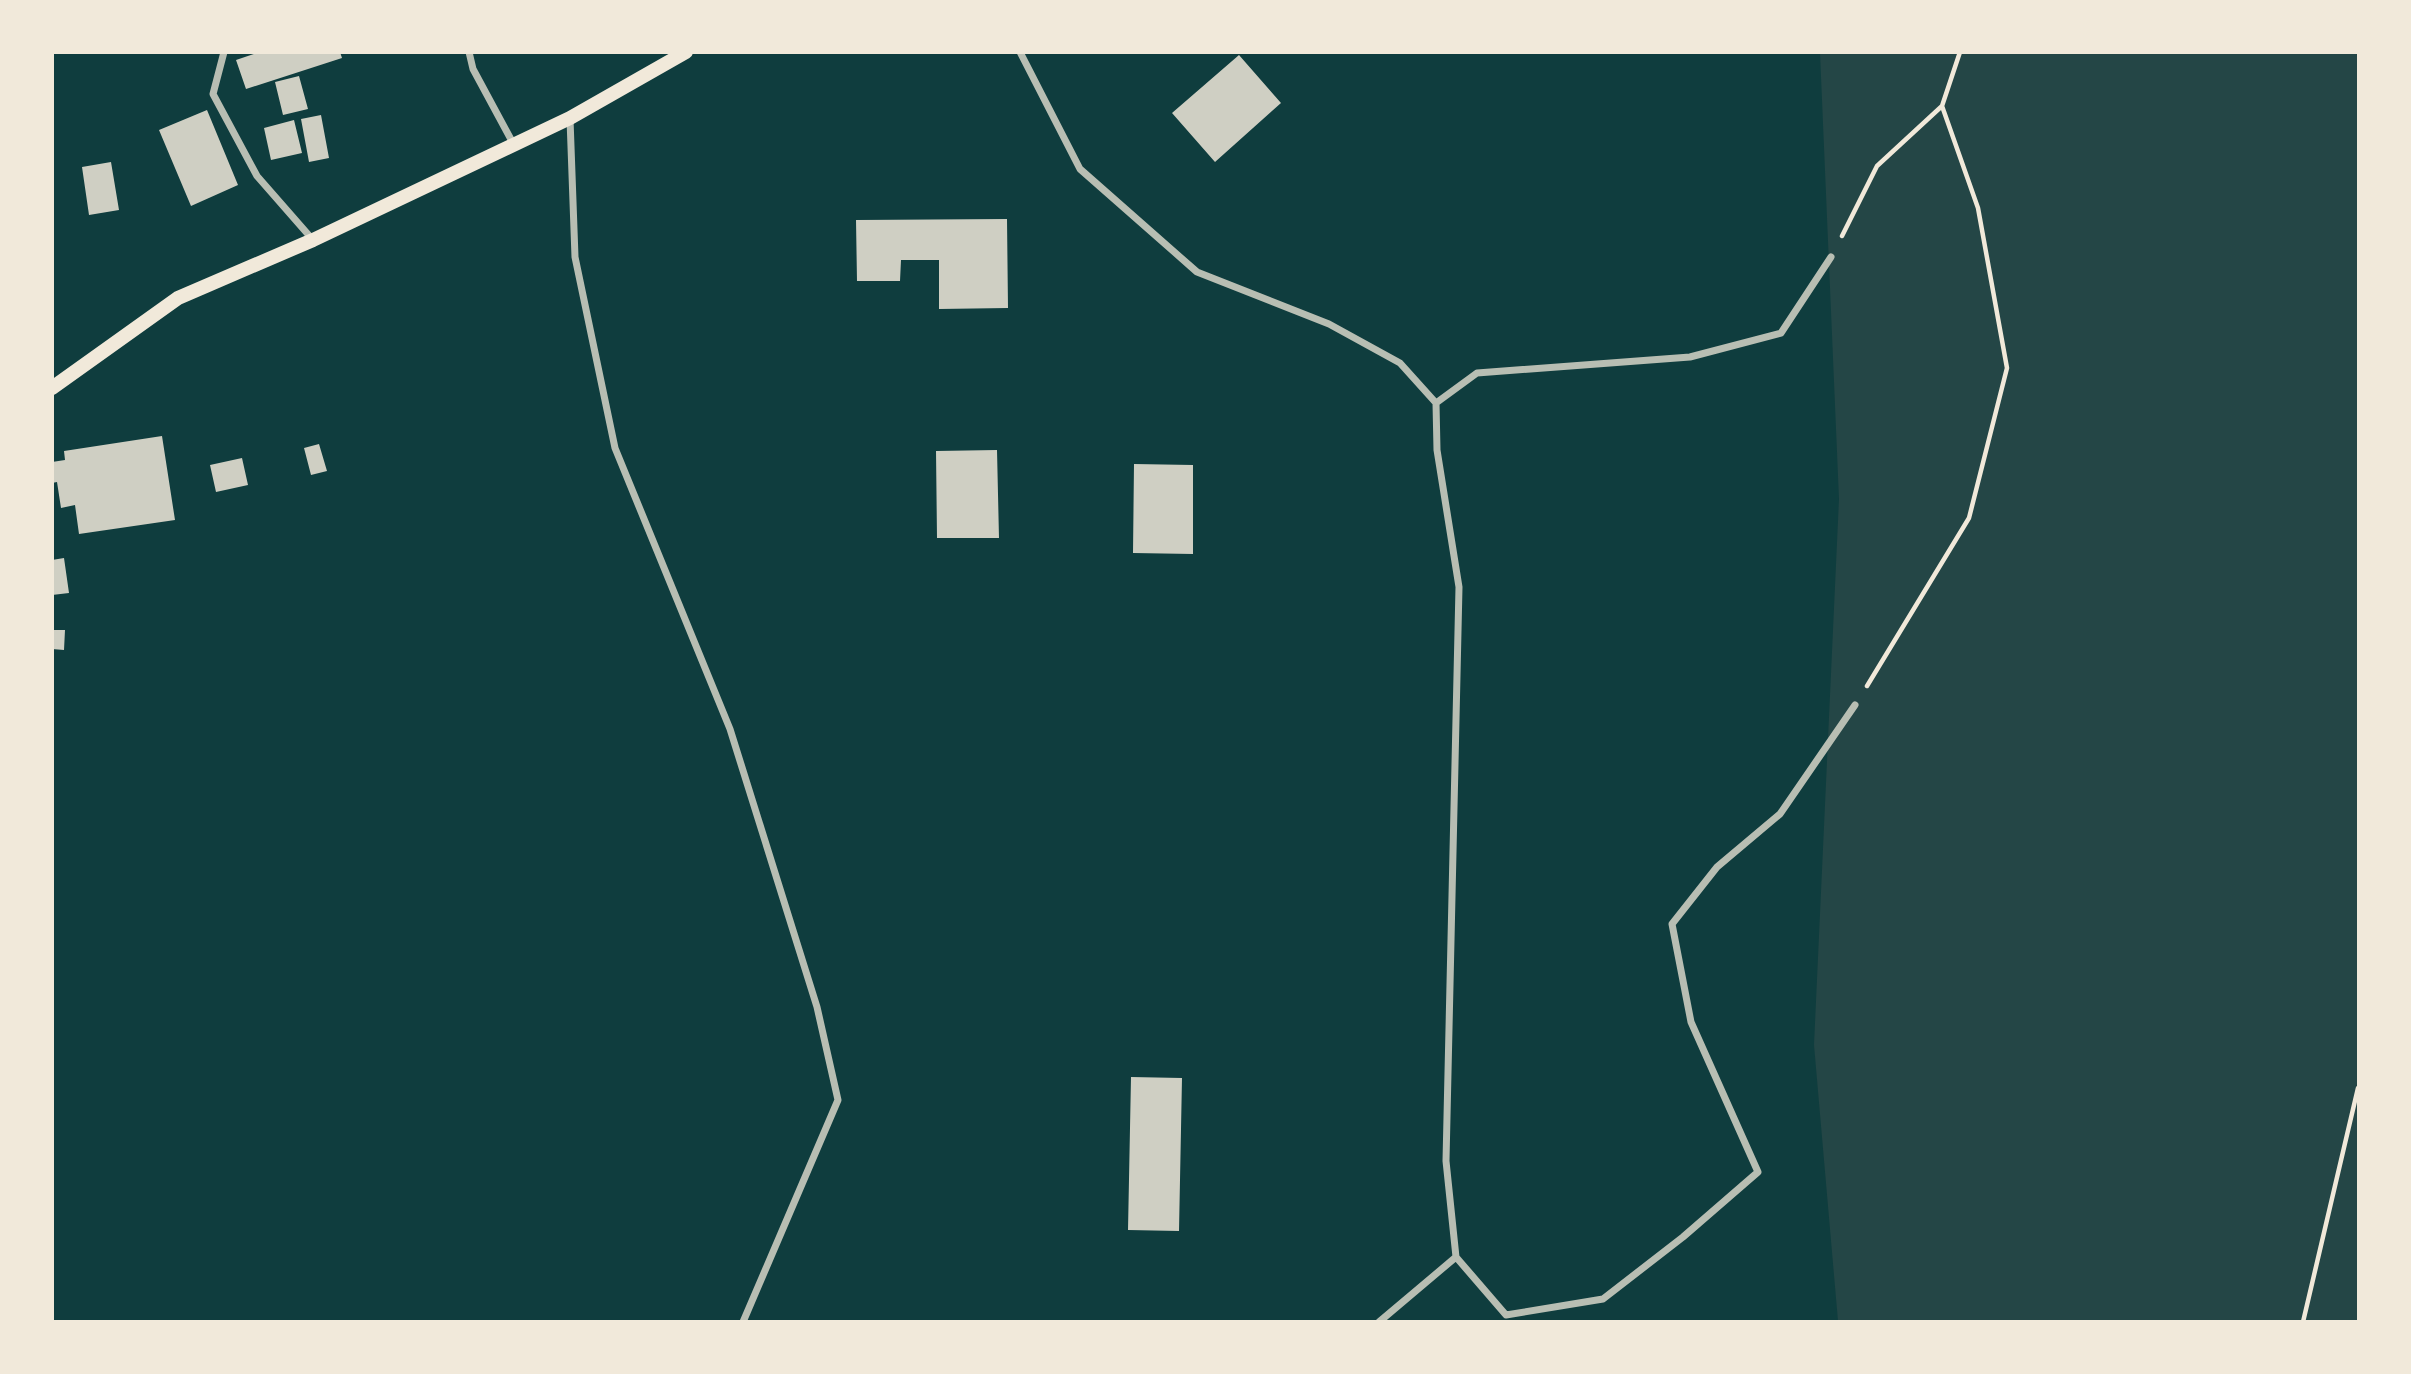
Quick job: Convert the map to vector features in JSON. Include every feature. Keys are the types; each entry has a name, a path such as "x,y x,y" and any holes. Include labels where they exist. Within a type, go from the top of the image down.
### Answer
{"main road":[{"path":"52,388 178,298 313,240 570,118 686,52"}],"street":[{"path":"224,52 212,94 257,176 313,240"},
{"path":"469,52 473,69 514,145"},
{"path":"1020,52 1080,169 1197,272 1329,324 1400,363 1436,403 1437,450 1459,587 1446,1161 1456,1257 1506,1315 1603,1299 1683,1237 1758,1172 1691,1022 1672,924 1717,867 1780,814 1855,705"},
{"path":"570,118 575,257 615,449 730,729 817,1007 838,1100 743,1321"},
{"path":"1436,403 1477,373 1690,357 1782,333 1831,257"},
{"path":"1379,1321 1456,1257"}],"path":[{"path":"1831,257 1877,166 1942,106 1959,52"},
{"path":"1855,705 1969,518 2007,368 1978,208 1942,106"},
{"path":"2303,1321 2358,1088"}],"shaded area":[{"path":"1820,53 2358,53 2358,1321 1838,1321 1814,1045 1839,499"}],"building":[{"path":"260,52 340,52 342,58 246,89 236,60"},
{"path":"1239,55 1281,103 1215,162 1172,113"},
{"path":"299,76 308,109 283,115 275,82"},
{"path":"207,110 238,185 191,206 159,130"},
{"path":"321,115 329,158 309,162 301,119"},
{"path":"294,120 302,153 271,160 264,128"},
{"path":"111,162 119,210 89,215 82,167"},
{"path":"1007,219 1008,308 939,309 939,260 901,260 900,281 857,281 856,220"},
{"path":"162,436 175,520 79,534 75,505 61,508 57,482 52,483 52,462 65,460 64,451"},
{"path":"319,444 327,471 311,475 304,448"},
{"path":"997,450 999,538 937,538 936,451"},
{"path":"242,458 248,485 216,492 210,465"},
{"path":"1134,464 1193,465 1193,554 1133,553"},
{"path":"64,558 69,593 52,595 52,560"},
{"path":"52,630 65,630 64,650 52,649"},
{"path":"1131,1077 1182,1078 1179,1231 1128,1230"}]}
